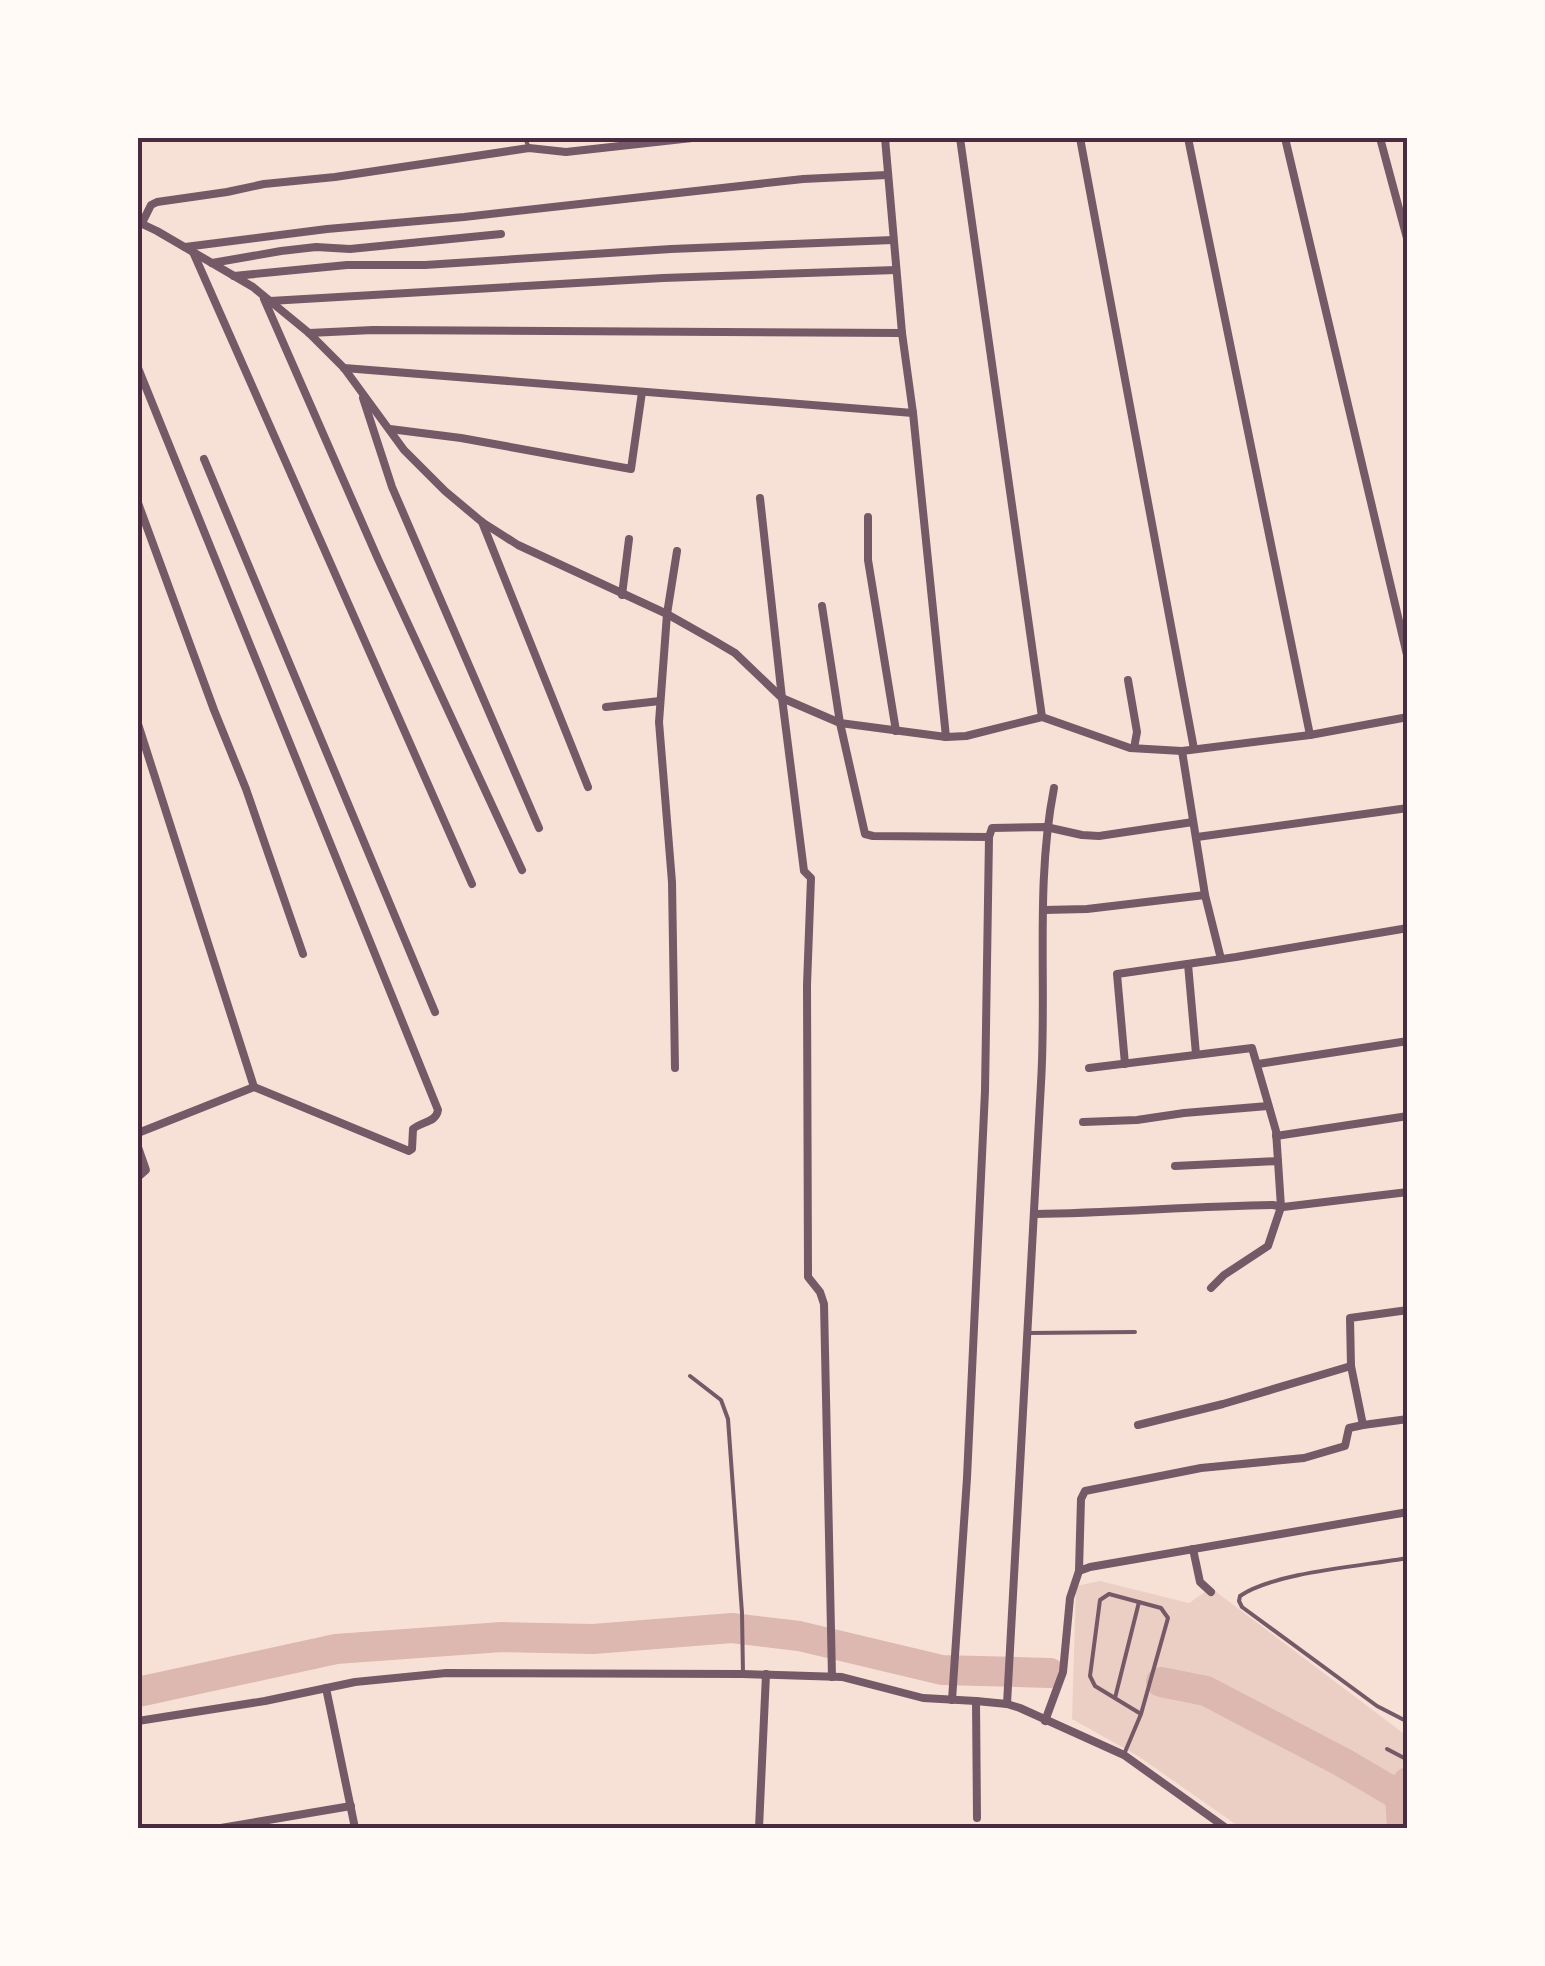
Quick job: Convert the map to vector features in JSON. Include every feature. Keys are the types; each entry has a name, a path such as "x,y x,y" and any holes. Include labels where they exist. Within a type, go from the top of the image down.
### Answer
{"street":[{"path":"692,138 566,152 529,148 168,200 152,206 140,223 234,276 309,333 344,368 404,450 482,522 518,546 668,614 735,653 782,698 840,723 946,737 1042,718 1134,748 1182,751 1310,735 1408,717"},
{"path":"885,138 946,737"},
{"path":"960,138 1042,718"},
{"path":"1080,138 1194,749"},
{"path":"1188,138 1310,735"},
{"path":"1285,138 1408,659"},
{"path":"1382,138 1408,242"},
{"path":"189,250 328,229 803,179 887,176"},
{"path":"212,263 280,250 350,249 501,234"},
{"path":"234,276 347,265 425,265 893,240"},
{"path":"189,250 472,884"},
{"path":"266,298 896,270"},
{"path":"266,298 378,559 522,870"},
{"path":"309,333 902,333"},
{"path":"138,368 438,1110 432,1121 414,1128 409,1151 254,1087 138,1134"},
{"path":"344,368 913,413"},
{"path":"361,392 392,488 539,828"},
{"path":"390,429 631,468 642,392"},
{"path":"204,459 435,1012"},
{"path":"760,498 807,874 808,1278 824,1304 832,1676"},
{"path":"138,503 246,789 303,954"},
{"path":"868,517 868,560 896,730"},
{"path":"482,522 588,787"},
{"path":"622,594 630,539"},
{"path":"675,1068 672,882 659,722 677,551"},
{"path":"822,606 840,723 865,834 990,836"},
{"path":"1128,680 1136,732 1134,748"},
{"path":"606,706 660,702"},
{"path":"138,724 254,1087"},
{"path":"1182,751 1221,959"},
{"path":"1008,1704 1041,1080 1046,827 1054,788"},
{"path":"1197,837 1408,808"},
{"path":"952,1700 984,1111 992,828 1046,827 1099,836 1193,822"},
{"path":"1044,910 1206,895"},
{"path":"1125,1064 1116,975 1408,928"},
{"path":"1188,964 1196,1054"},
{"path":"1258,1064 1408,1041"},
{"path":"1088,1068 1252,1048 1273,1117 1280,1207 1268,1246 1211,1288"},
{"path":"1083,1122 1268,1106"},
{"path":"1276,1136 1408,1116"},
{"path":"138,1146 146,1167 138,1177"},
{"path":"1175,1166 1278,1161"},
{"path":"1035,1214 1111,1213 1185,1206 1280,1207 1408,1192"},
{"path":"1362,1425 1350,1366 1350,1318 1408,1310"},
{"path":"1138,1425 1350,1366"},
{"path":"1045,1720 1063,1672 1070,1598 1079,1571 1080,1498 1085,1491 1202,1468 1304,1458 1345,1446 1348,1428 1408,1419"},
{"path":"1079,1571 1408,1512"},
{"path":"1192,1549 1200,1582 1211,1592"},
{"path":"138,1721 355,1682 446,1673 832,1676 923,1698 1008,1704 1124,1754 1226,1828"},
{"path":"760,1828 766,1674"},
{"path":"326,1688 354,1828"},
{"path":"976,1701 977,1818"},
{"path":"221,1828 351,1806"}],"lane":[{"path":"525,138 529,148"},
{"path":"1028,1333 1135,1332"},
{"path":"690,1376 721,1400 728,1419 743,1674"},
{"path":"1408,1558 1276,1580 1250,1590 1239,1601 1377,1706 1408,1722"},
{"path":"1124,1754 1141,1714 1168,1618 1161,1608 1109,1594 1100,1600 1090,1676 1095,1686 1141,1714"},
{"path":"1114,1698 1139,1602"},
{"path":"1387,1748 1406,1759"}],"shaded area":[{"path":"1100,1581 1189,1603 1211,1588 1407,1736 1407,1759 1387,1795 1391,1828 1241,1828 1138,1756 1072,1719 1076,1586"}],"waterway":[{"path":"138,1692 336,1649 502,1637 593,1639 732,1628 799,1636 942,1670 1050,1673"},
{"path":"1161,1682 1206,1691 1400,1796"},
{"path":"1402,1828 1400,1796 1408,1782"}]}
